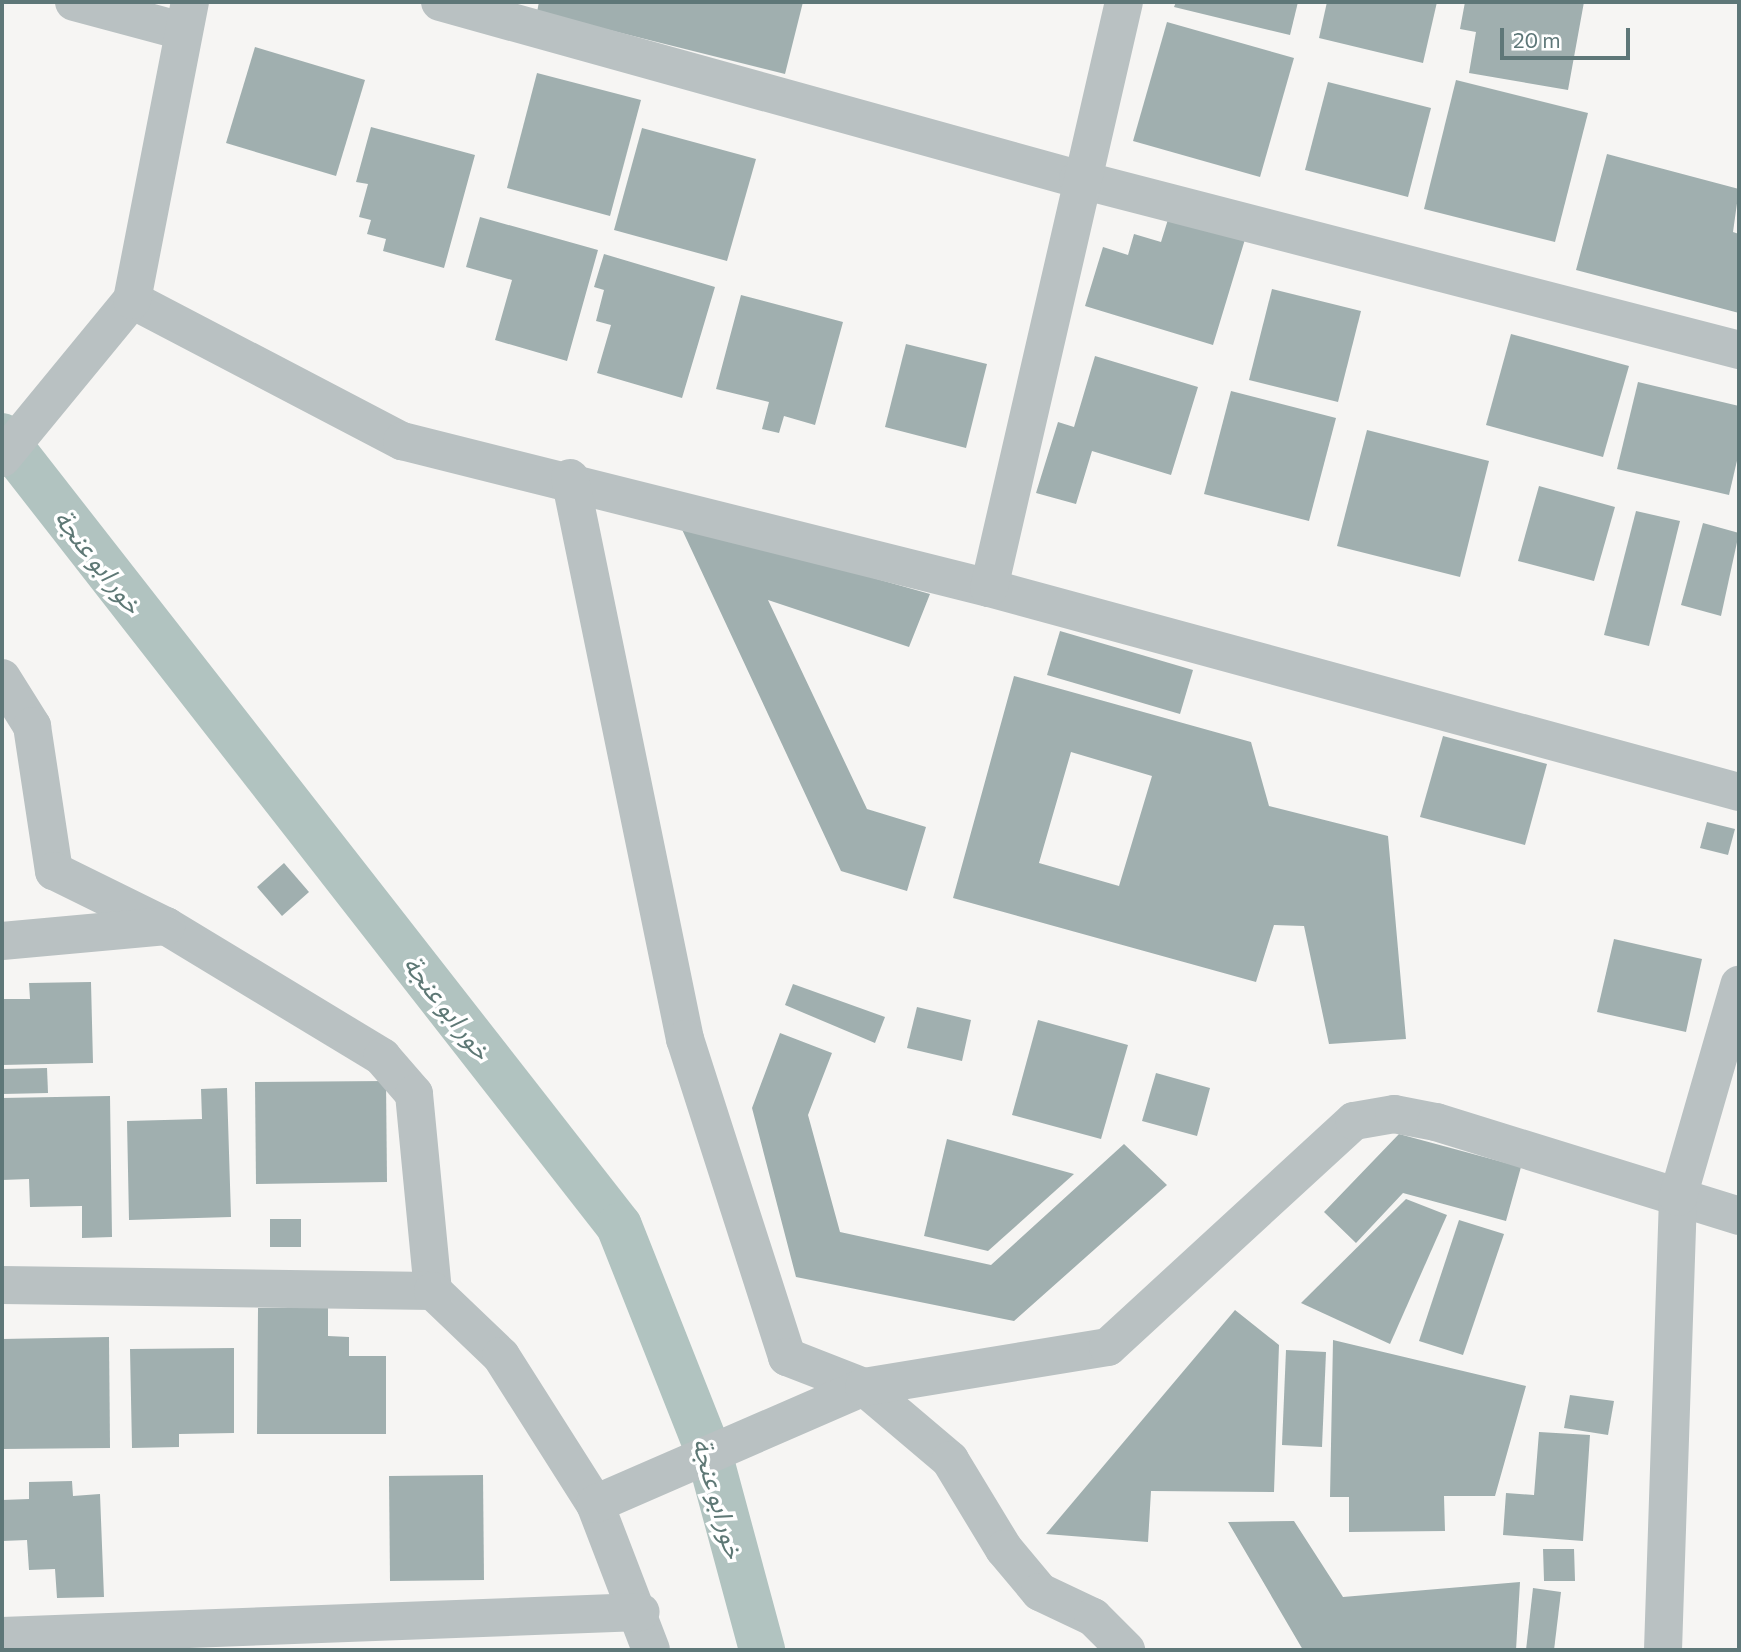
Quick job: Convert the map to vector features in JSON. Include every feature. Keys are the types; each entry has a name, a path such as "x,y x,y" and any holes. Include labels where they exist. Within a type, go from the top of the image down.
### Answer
{"street":[{"path":"2,458 132,300 186,16 74,2"},
{"path":"440,2 1078,179 1739,350"},
{"path":"989,588 1078,179 1124,2"},
{"path":"132,300 402,441 570,478 989,588 1739,792"},
{"path":"570,478 685,1039 787,1357 864,1387 950,1460 1004,1549 1040,1592 1093,1618 1126,1650"},
{"path":"2,678 32,726 54,871 166,926 382,1057 414,1094 433,1291 501,1356 595,1504 641,1612 651,1650"},
{"path":"2,941 166,926"},
{"path":"1663,1650 1678,1197 1739,985"},
{"path":"595,1504 864,1387 1108,1347 1354,1121 1394,1114 1436,1122 1739,1216"},
{"path":"2,1285 433,1291"},
{"path":"2,1636 641,1612"}],"building":[{"path":"539,2 803,2 785,74 537,12"},
{"path":"1176,2 1298,2 1290,35 1174,7"},
{"path":"1327,2 1437,2 1423,63 1319,38"},
{"path":"1465,2 1584,2 1568,90 1469,73 1476,32 1460,29"},
{"path":"1167,22 1294,58 1260,177 1133,141"},
{"path":"255,47 365,80 336,176 226,143"},
{"path":"537,73 641,100 610,216 507,188"},
{"path":"1456,80 1588,113 1555,242 1424,209"},
{"path":"1328,82 1431,108 1408,197 1305,170"},
{"path":"371,127 475,155 444,268 383,251 386,239 367,234 371,220 359,217 368,184 356,182"},
{"path":"642,128 756,159 727,261 614,230"},
{"path":"1607,154 1739,189 1733,232 1739,234 1739,313 1576,270"},
{"path":"1170,213 1246,236 1213,345 1085,306 1103,247 1128,255 1134,234 1161,242"},
{"path":"480,217 598,250 567,361 495,340 512,280 466,267"},
{"path":"604,254 715,287 682,398 597,373 611,325 596,321 604,290 594,287"},
{"path":"1272,289 1361,311 1338,402 1249,380"},
{"path":"741,295 843,322 815,425 784,416 779,433 762,429 769,402 716,389"},
{"path":"1511,334 1629,366 1603,457 1486,425"},
{"path":"906,344 987,364 966,448 885,427"},
{"path":"1095,356 1198,387 1171,475 1092,451 1076,504 1036,493 1058,422 1074,427"},
{"path":"1638,382 1739,406 1739,452 1729,495 1617,469"},
{"path":"1231,391 1336,418 1309,521 1204,494"},
{"path":"1367,430 1489,461 1460,577 1337,546"},
{"path":"1539,486 1615,507 1594,581 1518,561"},
{"path":"1636,511 1680,521 1649,646 1604,635"},
{"path":"679,523 930,594 909,647 768,600 867,809 926,827 907,891 841,871"},
{"path":"1703,523 1739,533 1721,616 1681,605"},
{"path":"1060,631 1193,670 1180,714 1047,675"},
{"path":"1014,676 1251,742 1269,806 1388,836 1406,1039 1329,1044 1304,926 1274,925 1256,982 953,898","holes":["1071,752 1152,776 1119,886 1039,863"]},
{"path":"1443,736 1547,764 1525,845 1420,817"},
{"path":"1707,822 1735,829 1728,855 1700,848"},
{"path":"284,863 309,892 282,916 257,887"},
{"path":"1614,939 1702,959 1686,1032 1597,1012"},
{"path":"91,982 93,1063 2,1065 2,999 30,999 29,983"},
{"path":"793,984 885,1017 875,1043 785,1005"},
{"path":"917,1007 971,1020 962,1061 907,1048"},
{"path":"1038,1020 1128,1045 1101,1139 1012,1115"},
{"path":"780,1033 832,1053 808,1115 840,1232 991,1265 1124,1144 1167,1185 1014,1321 796,1277 752,1108"},
{"path":"47,1068 48,1093 3,1094 2,1069"},
{"path":"1156,1073 1210,1088 1197,1136 1142,1121"},
{"path":"386,1081 387,1182 256,1184 255,1082"},
{"path":"227,1088 231,1217 129,1220 127,1121 202,1119 201,1089"},
{"path":"110,1096 112,1237 82,1238 82,1206 30,1207 29,1179 2,1180 2,1098"},
{"path":"1399,1134 1521,1167 1506,1221 1403,1193 1356,1243 1324,1212"},
{"path":"947,1139 1074,1174 988,1251 924,1236"},
{"path":"1406,1199 1447,1215 1390,1344 1301,1303"},
{"path":"270,1219 301,1219 301,1247 270,1247"},
{"path":"1459,1220 1504,1234 1463,1355 1419,1341"},
{"path":"258,1308 328,1308 328,1336 349,1337 349,1356 386,1356 386,1434 257,1434"},
{"path":"1235,1310 1279,1345 1274,1492 1151,1491 1148,1542 1046,1534"},
{"path":"109,1337 110,1448 2,1449 2,1339"},
{"path":"1333,1340 1526,1386 1495,1496 1444,1496 1445,1531 1349,1532 1349,1497 1330,1497"},
{"path":"234,1348 234,1433 179,1434 179,1447 132,1448 130,1349"},
{"path":"1286,1350 1326,1352 1322,1447 1282,1445"},
{"path":"1570,1395 1614,1401 1608,1435 1564,1428"},
{"path":"1539,1432 1590,1435 1583,1541 1503,1535 1506,1493 1534,1495"},
{"path":"483,1475 484,1580 390,1581 389,1476"},
{"path":"72,1481 73,1496 100,1494 104,1597 57,1598 55,1569 29,1570 27,1540 2,1541 2,1500 29,1499 29,1482"},
{"path":"1294,1521 1343,1597 1520,1582 1516,1650 1303,1650 1228,1522"},
{"path":"1543,1549 1574,1549 1575,1581 1544,1581"},
{"path":"1533,1588 1561,1592 1554,1650 1526,1650"}],"waterway":[{"name":"خور ابو عنجة","path":"2,436 619,1226 709,1453 762,1650"}]}
